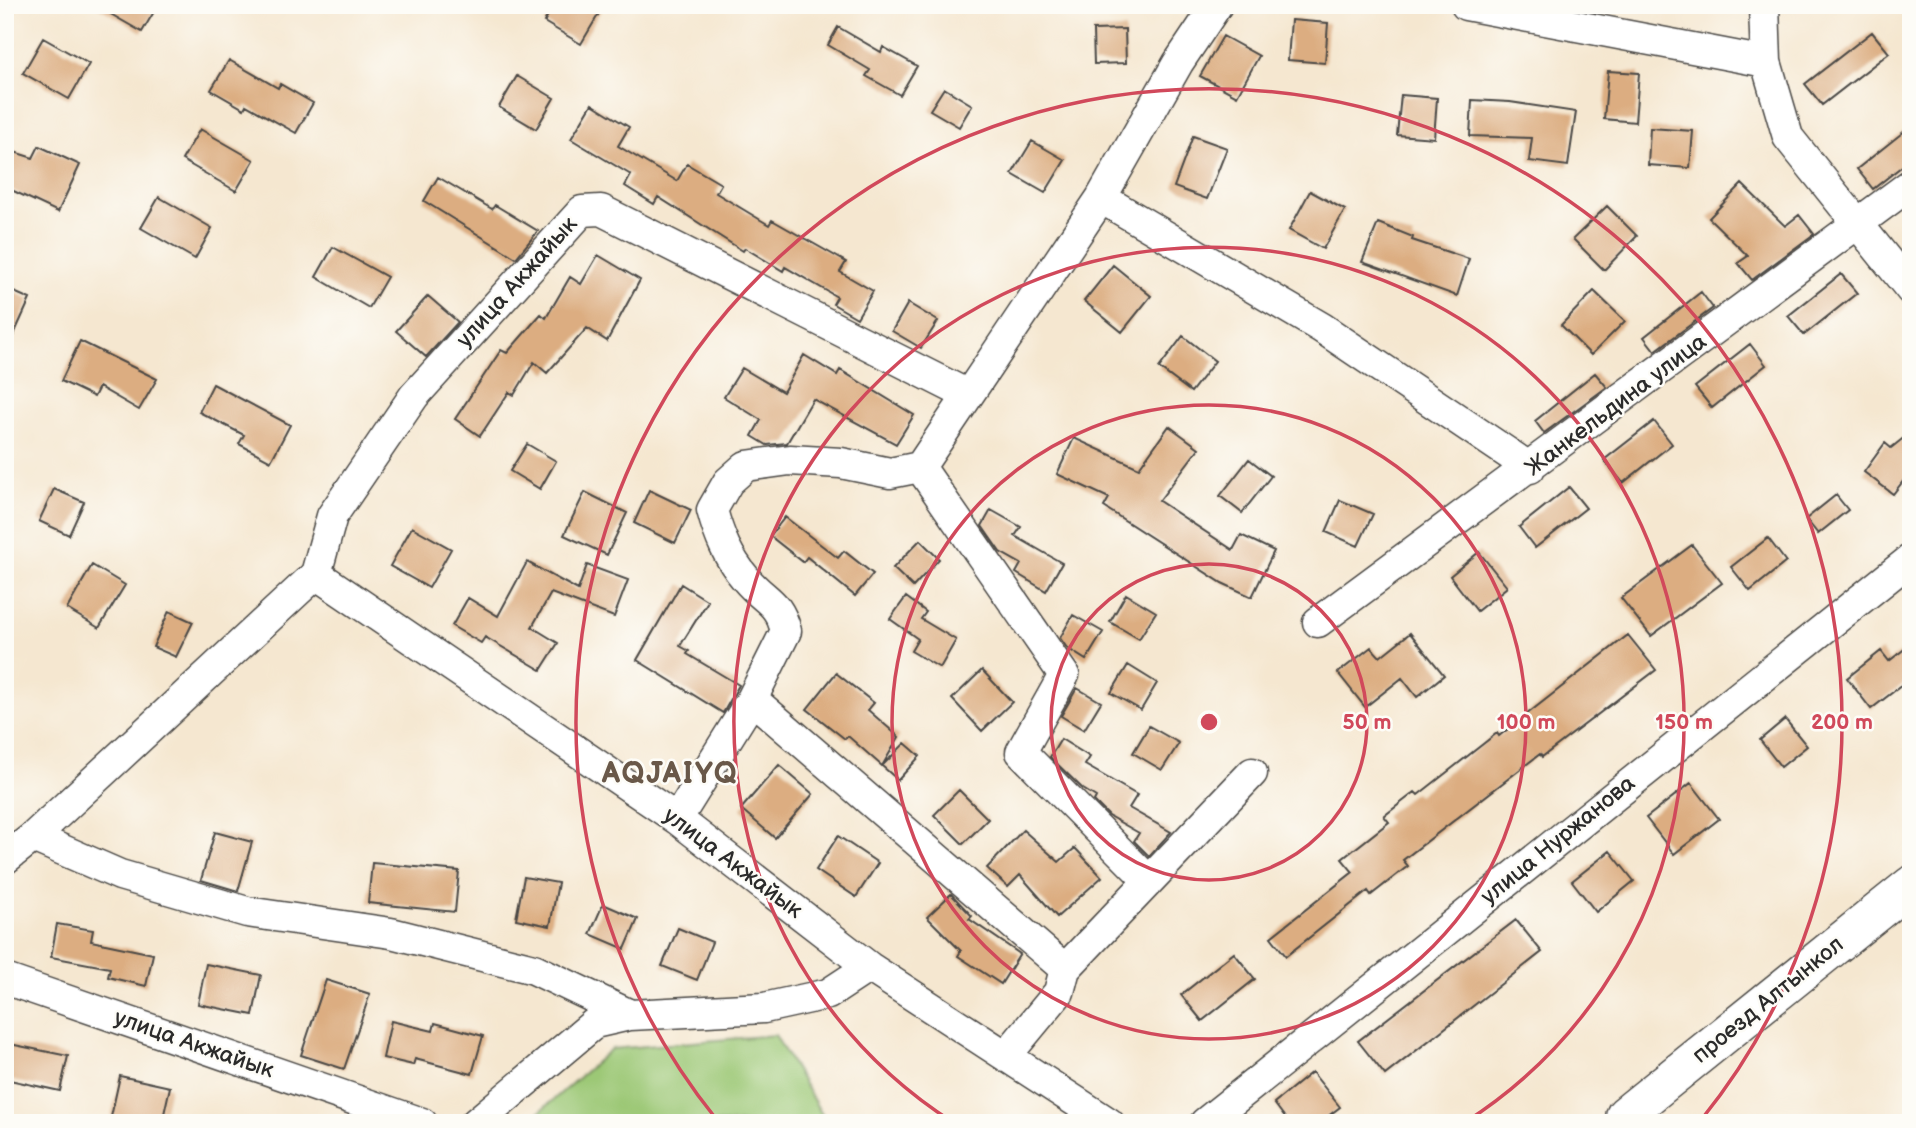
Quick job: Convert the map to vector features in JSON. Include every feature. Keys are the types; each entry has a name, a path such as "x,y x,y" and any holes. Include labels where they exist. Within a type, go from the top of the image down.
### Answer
{"main road":[{"name":"проезд Алтынкол","path":"1622,1120 1911,885"}],"street":[{"path":"677,819 752,699 786,631 780,611 747,580 721,543 712,510 728,482 746,466 790,460 841,464 890,472 920,467 1101,198 1178,63 1217,5"},
{"path":"1466,5 1766,62"},
{"path":"1764,5 1766,62 1788,137 1911,290"},
{"name":"Жанкельдина улица","path":"1318,622 1911,184"},
{"path":"1101,198 1322,328 1530,468"},
{"name":"улица Акжайык","path":"968,395 601,210 582,211 414,396 332,516 316,574 677,819 869,967 1109,1123"},
{"path":"920,467 1065,675 1021,752 1148,880"},
{"name":"улица Нуржанова","path":"1205,1123 1911,559"},
{"path":"5,859 33,837 316,574"},
{"path":"752,699 1065,969"},
{"path":"1006,1056 1059,992 1065,969 1252,773"},
{"path":"33,837 120,875 247,912 391,933 534,969 630,1014"},
{"path":"476,1123 595,1023 630,1014 764,1008 828,994 869,967"},
{"name":"улица Акжайык","path":"5,979 422,1123"}],"green space":[{"path":"775,1035 827,1123 527,1123 611,1049"}],"building":[{"path":"95,5 158,5 142,32"},
{"path":"554,5 604,5 581,44 544,22"},
{"path":"1291,20 1328,23 1325,63 1288,60"},
{"path":"838,27 881,52 883,47 917,66 900,95 866,76 870,70 828,45"},
{"path":"1125,29 1126,63 1094,64 1093,30"},
{"path":"1872,32 1889,53 1822,105 1805,84"},
{"path":"1223,36 1259,56 1237,96 1200,76"},
{"path":"43,38 89,64 69,99 23,73"},
{"path":"229,60 278,88 280,84 313,103 296,133 246,105 244,109 211,90"},
{"path":"1608,71 1639,73 1635,122 1604,119"},
{"path":"517,76 554,98 536,129 499,107"},
{"path":"944,88 972,105 959,127 930,110"},
{"path":"1401,95 1437,98 1434,138 1397,135"},
{"path":"1472,100 1510,102 1576,112 1568,166 1529,161 1532,138 1470,136"},
{"path":"592,104 629,127 618,146 677,181 687,164 721,184 716,193 769,225 772,220 846,262 840,272 873,291 857,318 833,304 837,297 785,267 783,271 745,248 743,251 658,197 654,204 625,186 631,175 571,139"},
{"path":"1911,126 1911,159 1873,189 1857,169"},
{"path":"1650,128 1693,131 1690,168 1648,165"},
{"path":"200,129 254,160 236,191 182,160"},
{"path":"1193,136 1227,148 1207,199 1174,187"},
{"path":"1032,141 1065,160 1045,193 1012,174"},
{"path":"39,146 80,165 58,212 5,187 5,149 33,158"},
{"path":"438,177 492,209 495,205 538,231 516,258 424,201"},
{"path":"1742,184 1785,226 1799,215 1814,234 1752,280 1738,263 1748,256 1709,218"},
{"path":"1310,191 1345,210 1323,249 1289,230"},
{"path":"159,197 212,228 195,259 141,228"},
{"path":"1607,206 1637,236 1604,270 1573,239"},
{"path":"1378,223 1413,237 1412,240 1469,259 1457,296 1362,262"},
{"path":"333,247 387,277 369,308 316,277"},
{"path":"598,255 640,280 607,341 587,328 547,373 534,362 514,395 509,392 480,436 455,419 501,350 507,353 541,314 546,318 570,277 581,284"},
{"path":"1113,265 1151,296 1122,332 1084,301"},
{"path":"1841,274 1857,293 1804,335 1788,316"},
{"path":"5,288 30,299 5,354"},
{"path":"1594,291 1625,321 1591,355 1561,325"},
{"path":"1701,292 1713,308 1655,351 1644,337"},
{"path":"428,296 458,322 426,357 396,331"},
{"path":"908,303 938,321 921,348 892,331"},
{"path":"1183,336 1215,361 1191,392 1159,368"},
{"path":"80,341 157,379 139,410 99,387 94,397 61,381"},
{"path":"1750,344 1766,365 1712,408 1695,387"},
{"path":"804,355 837,375 840,370 914,415 896,444 813,399 787,443 767,445 752,436 761,420 724,397 742,368 783,392"},
{"path":"1595,373 1607,387 1544,433 1535,421"},
{"path":"213,384 290,425 271,461 239,444 244,435 199,412"},
{"path":"1654,421 1672,444 1623,483 1604,460"},
{"path":"1169,426 1199,448 1159,501 1233,550 1241,535 1274,551 1252,597 1222,583 1104,507 1109,498 1057,474 1074,438 1139,468"},
{"path":"1911,432 1911,471 1893,494 1864,472 1885,443 1891,448"},
{"path":"527,444 556,461 540,489 510,471"},
{"path":"1249,459 1271,476 1242,513 1220,496"},
{"path":"1569,487 1586,508 1535,548 1519,527"},
{"path":"54,489 84,502 69,535 39,521"},
{"path":"649,490 691,510 675,543 634,523"},
{"path":"585,492 627,513 607,555 564,535"},
{"path":"1836,495 1848,510 1818,534 1806,519"},
{"path":"1340,500 1373,514 1358,546 1326,532"},
{"path":"991,510 1021,527 1015,536 1062,563 1046,591 1016,573 1021,564 1000,552 982,526"},
{"path":"785,517 838,558 844,551 873,574 855,596 807,557 803,562 770,536"},
{"path":"412,527 451,549 429,588 390,566"},
{"path":"1768,538 1786,562 1750,591 1731,567"},
{"path":"920,540 939,559 913,587 893,568"},
{"path":"1692,545 1722,583 1651,636 1621,598"},
{"path":"1479,552 1507,587 1477,611 1450,576"},
{"path":"527,562 578,590 587,565 628,580 614,617 551,593 532,627 558,643 541,670 485,637 481,643 452,626 468,598 498,616"},
{"path":"92,565 125,585 99,628 67,609"},
{"path":"681,584 708,601 680,646 689,651 687,654 739,685 723,713 637,660"},
{"path":"1126,594 1156,612 1139,639 1110,622"},
{"path":"906,597 926,612 921,619 956,640 940,668 911,651 918,639 890,619"},
{"path":"169,611 193,622 176,657 153,647"},
{"path":"1073,615 1103,632 1086,660 1067,648 1060,638"},
{"path":"1410,633 1444,675 1417,697 1402,678 1365,707 1338,673 1371,647 1380,657"},
{"path":"1628,635 1656,670 1542,757 1540,754 1403,860 1408,866 1371,895 1368,891 1286,956 1271,937 1353,872 1342,859 1389,822 1384,816 1415,792 1418,795 1497,733 1499,736"},
{"path":"1911,644 1911,678 1871,709 1847,678 1881,651 1889,661"},
{"path":"1128,665 1157,683 1141,710 1111,693"},
{"path":"982,670 1012,702 982,731 952,699"},
{"path":"836,673 874,703 868,710 899,737 882,766 848,736 845,739 807,709"},
{"path":"1077,688 1101,702 1084,730 1061,716"},
{"path":"1785,719 1807,746 1781,767 1760,740"},
{"path":"1149,726 1179,743 1162,770 1133,753"},
{"path":"1061,739 1090,757 1085,765 1137,795 1129,808 1171,832 1149,856 1134,841 1139,833 1109,816 1094,801 1096,797 1083,789 1050,757"},
{"path":"905,743 920,756 898,780 882,766"},
{"path":"779,765 813,794 775,838 741,809"},
{"path":"1691,783 1719,819 1674,854 1646,818"},
{"path":"959,790 988,819 963,844 934,815"},
{"path":"1023,830 1059,862 1075,848 1102,877 1057,917 1020,875 1008,887 987,868"},
{"path":"215,832 252,842 238,891 201,880"},
{"path":"838,836 878,863 856,897 816,870"},
{"path":"1610,851 1634,881 1596,912 1572,881"},
{"path":"372,863 459,871 455,912 368,903"},
{"path":"524,877 558,883 550,926 516,919"},
{"path":"951,894 972,916 969,919 1020,954 1001,984 958,956 961,951 927,917"},
{"path":"603,904 638,919 625,949 590,934"},
{"path":"1516,920 1542,952 1385,1075 1358,1041"},
{"path":"57,924 93,930 91,941 153,954 146,986 108,977 110,968 51,957"},
{"path":"678,928 712,942 697,980 662,966"},
{"path":"1234,953 1255,979 1202,1021 1181,995"},
{"path":"206,964 261,975 253,1015 198,1004"},
{"path":"326,980 370,994 344,1069 301,1055"},
{"path":"391,1021 433,1031 435,1023 483,1036 472,1074 415,1059 413,1065 383,1058"},
{"path":"5,1043 68,1056 60,1091 5,1079"},
{"path":"1312,1072 1340,1107 1319,1123 1289,1123 1274,1103"},
{"path":"120,1076 170,1087 162,1123 136,1123 111,1117"}],"district":[{"name":"AQJAIYQ","path":"670,774"}]}
